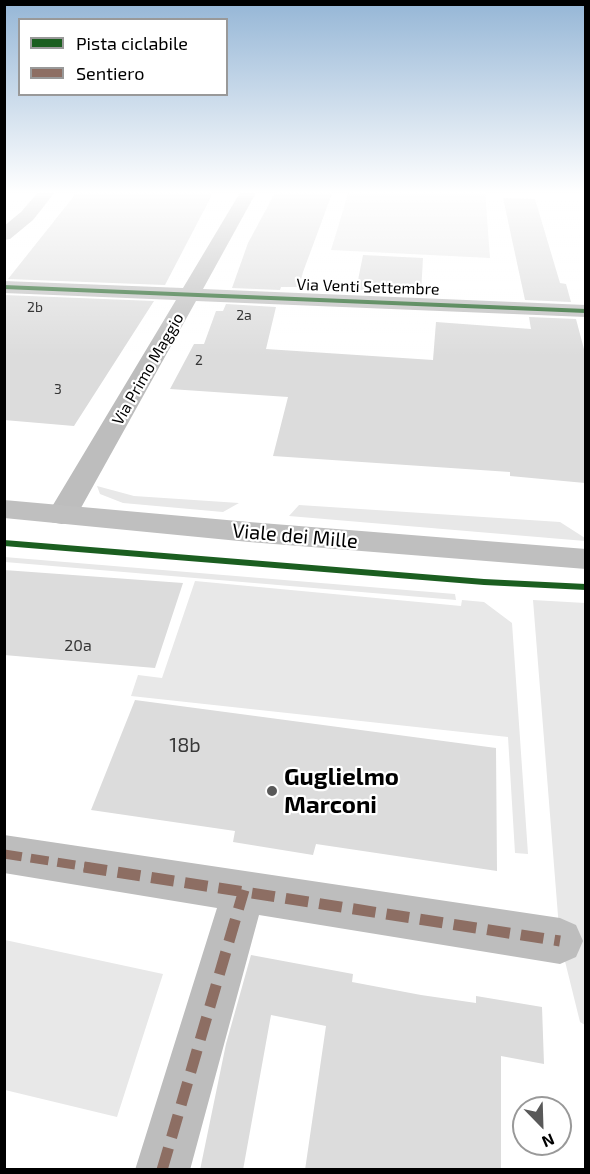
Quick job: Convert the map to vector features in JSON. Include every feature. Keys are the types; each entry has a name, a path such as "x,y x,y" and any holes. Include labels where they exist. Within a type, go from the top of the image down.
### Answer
{"main road":[{"name":"Viale dei Mille","path":"4,509 585,559"}],"street":[{"name":"Via Primo Maggio","path":"62,515 218,246"},
{"name":"Via Venti Settembre","path":"4,288 585,311"},
{"path":"4,854 560,941"},
{"path":"162,1170 244,890"}],"shaded area":[{"path":"332,246 489,246 490,258 331,250"},
{"path":"97,486 134,496 239,503 223,512 123,503 100,494"},
{"path":"299,505 560,522 585,538 585,541 289,516"},
{"path":"4,557 455,594 456,600 5,562"},
{"path":"195,581 461,606 462,600 484,602 512,623 528,854 515,853 508,737 131,696 138,675 162,678"},
{"path":"533,600 585,603 585,1025 580,1022 560,941"},
{"path":"5,940 163,974 117,1117 5,1090"}],"building":[{"path":"34,246 185,246 165,285 8,279"},
{"path":"247,246 313,246 299,287 281,287 280,290 232,288"},
{"path":"513,246 549,246 560,283 566,284 571,302 525,300"},
{"path":"363,255 423,258 421,293 356,290"},
{"path":"4,295 154,301 74,426 4,420"},
{"path":"226,304 276,307 266,349 433,360 436,322 531,329 529,317 576,319 585,353 585,483 510,476 510,472 273,456 288,397 170,389 194,344 204,344 216,311 223,311"},
{"path":"4,570 183,583 155,668 4,655"},
{"path":"135,700 496,748 497,871 316,844 313,855 233,842 235,831 91,810"},
{"path":"251,955 353,974 352,982 421,995 476,1003 476,996 542,1007 544,1064 501,1056 501,1170 305,1170 326,1026 271,1015 243,1170 200,1170 226,1044"}],"marked path":[{"path":"4,854 560,941"},
{"path":"162,1170 244,890"}],"cycle path":[{"path":"4,287 586,311"},
{"path":"4,543 484,582 586,587"}],"place":[{"name":"Guglielmo Marconi","path":"272,791"}]}
